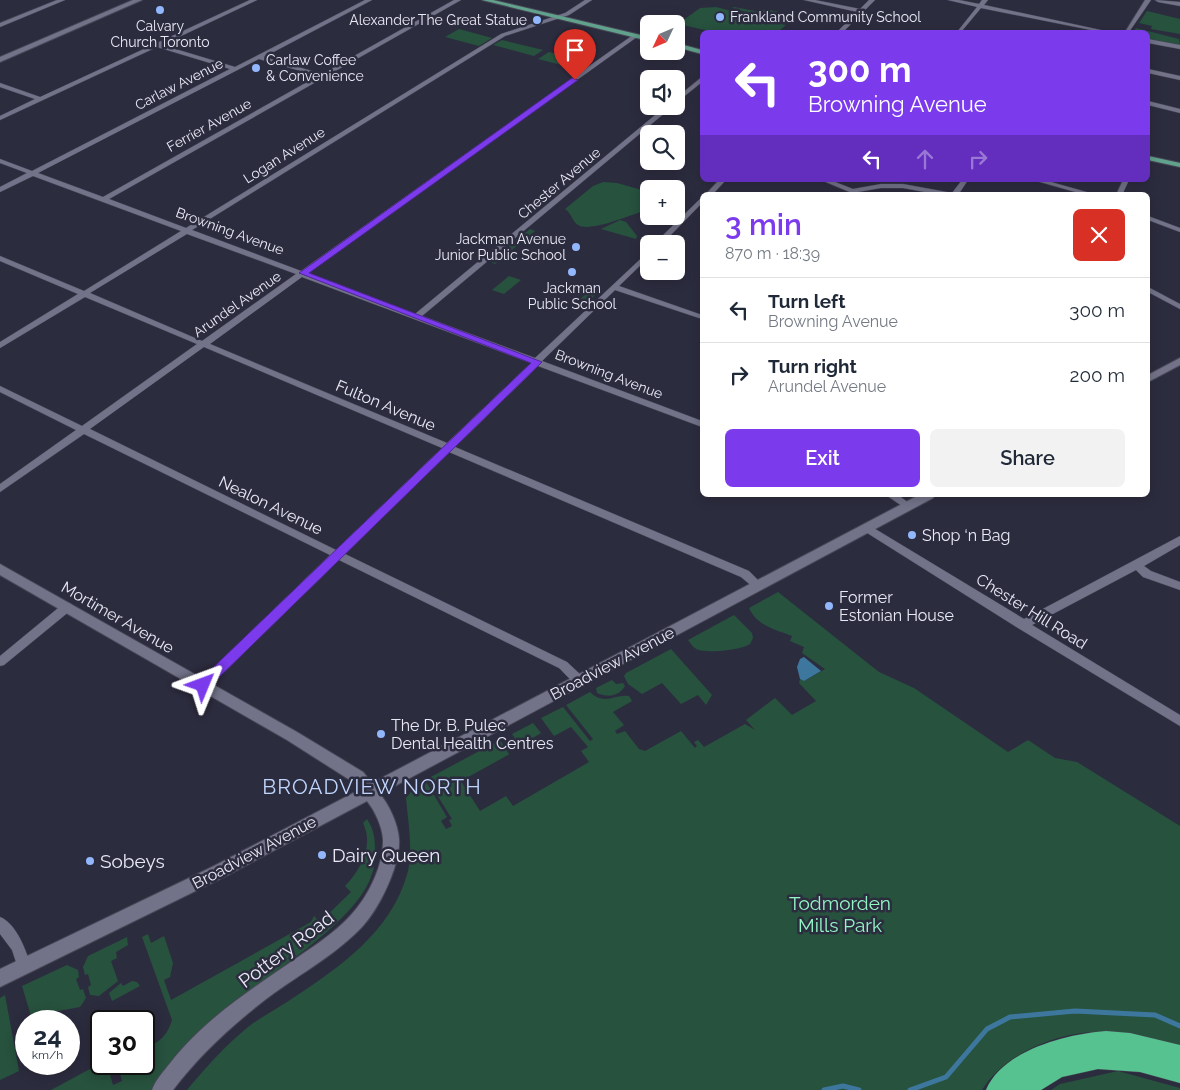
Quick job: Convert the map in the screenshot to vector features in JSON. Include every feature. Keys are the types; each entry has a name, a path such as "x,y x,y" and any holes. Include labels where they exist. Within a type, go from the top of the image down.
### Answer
{"highway":[{"path":"997,1090 1028,1062 1047,1052 1080,1043 1115,1042 1150,1048 1180,1056"},
{"path":"1023,1090 1049,1072 1074,1062 1093,1058 1117,1058 1152,1063 1180,1072"}],"main road":[{"path":"0,60 139,0"},
{"path":"486,0 640,37"},
{"path":"685,47 700,51"},
{"path":"1150,158 1180,165"},
{"path":"1150,378 1180,362"},
{"name":"Broadview Avenue","path":"0,978 172,895 925,497"},
{"name":"Mortimer Avenue","path":"0,569 292,736 358,777 370,792"},
{"name":"Pottery Road","path":"161,1090 185,1059 206,1038 256,996 332,944 357,921 368,905 384,874 389,858 391,838 382,807 370,792"}],"street":[{"path":"0,25 62,0"},
{"path":"0,118 254,0"},
{"name":"Carlaw Avenue","path":"0,190 369,0"},
{"name":"Ferrier Avenue","path":"104,199 458,0"},
{"name":"Logan Avenue","path":"0,346 503,35 558,17 589,0"},
{"path":"807,0 861,12"},
{"path":"842,30 872,0"},
{"path":"951,0 1097,30"},
{"path":"963,30 985,0"},
{"path":"1128,30 1148,0"},
{"path":"1158,0 1180,4"},
{"name":"Arundel Avenue","path":"0,489 636,36"},
{"path":"1150,41 1180,47"},
{"path":"156,45 236,69"},
{"path":"258,57 322,76"},
{"path":"1150,71 1180,78"},
{"path":"685,93 700,81"},
{"path":"0,86 40,99"},
{"path":"1150,103 1180,110"},
{"name":"Chester Avenue","path":"417,316 659,115"},
{"name":"Browning Avenue","path":"0,160 700,423"},
{"path":"711,192 721,182"},
{"path":"829,182 852,191 881,186 903,186 936,192"},
{"path":"955,192 963,182"},
{"path":"1044,182 1082,192"},
{"path":"667,235 700,202"},
{"path":"1150,219 1180,230"},
{"name":"Fulton Avenue","path":"0,258 745,574 758,585"},
{"path":"203,685 640,262"},
{"path":"614,287 700,316"},
{"path":"1150,290 1180,307"},
{"name":"Nealon Avenue","path":"0,389 563,665 579,680"},
{"path":"895,497 908,506"},
{"name":"Chester Hill Road","path":"867,528 1180,721"},
{"path":"1022,625 1180,540"},
{"path":"1136,565 1147,574 1180,586"},
{"path":"0,662 67,607"},
{"path":"0,923 18,946 24,966"}],"green space":[{"path":"716,7 786,25 780,30 705,30 685,26 685,19 700,8"},
{"path":"732,8 760,12 766,9 796,16 787,24"},
{"path":"1147,11 1180,19 1180,34 1151,29 1152,26 1139,23"},
{"path":"459,29 492,38 479,46 445,37"},
{"path":"1150,32 1179,39 1180,45 1150,39"},
{"path":"502,40 543,50 534,56 493,45"},
{"path":"549,52 592,62 581,70 538,59"},
{"path":"603,182 617,183 640,189 640,212 604,224 586,227 577,225 565,209 593,186"},
{"path":"620,220 626,222 637,236 636,239 601,229"},
{"path":"530,229 535,231 495,264 491,262"},
{"path":"509,276 521,280 504,294 492,290"},
{"path":"593,287 601,289 580,310 571,308"},
{"name":"Todmorden Mills Park","path":"778,592 879,672 914,688 1008,752 1028,740 1055,758 1077,762 1180,826 1180,1048 1113,1032 1095,1032 1058,1038 1022,1053 993,1076 982,1090 187,1090 216,1057 248,1027 325,976 376,931 400,893 408,871 410,844 406,798 414,788 425,780 447,817 441,821 446,829 452,826 449,820 452,819 427,779 500,740 509,754 461,781 480,811 506,796 513,806 589,762 581,751 588,747 571,727 554,736 541,718 563,707 590,741 593,739 566,705 590,692 595,696 605,699 629,696 632,701 613,712 624,725 615,731 617,734 625,731 639,749 645,751 681,731 695,748 697,746 694,742 698,740 704,747 745,724 755,730 746,720 775,698 792,715 816,701 799,683 800,679 804,681 825,669 802,653 804,647 790,641 792,636 762,623 752,614 749,608"},
{"path":"734,615 752,633 753,638 750,644 733,649 704,651 696,649 688,640"},
{"path":"671,649 712,695 706,705 698,695 681,704 662,683 642,694 628,684 624,676 626,673"},
{"path":"612,680 616,684 623,683 625,686 620,692 613,695 597,693 596,688"},
{"path":"533,723 541,733 520,746 512,734"},
{"path":"367,819 374,836 374,868 363,893 348,912 305,950 209,1023 183,1050 151,1090 51,1090 90,1069 90,1075 110,1075 113,1085 122,1081 120,1075 155,1075 155,1043 165,1035 172,1020 142,937 148,934 151,943 164,936 173,963 170,977 164,980 171,1000 311,922 314,916 320,922 351,892 345,886 361,865 366,849 367,840 363,823"},
{"path":"127,937 128,945 116,952 117,958 111,961 118,981 99,996 90,995 88,987 91,985 88,974 85,975 83,967 88,956"},
{"path":"67,965 78,970 79,977 76,979 80,990 83,989 86,998 80,1007 64,1010 29,1010 22,986"},
{"path":"132,981 137,982 140,986 112,1001 109,993 121,983 123,986"},
{"path":"5,995 15,1049 15,1073 0,1080 0,998"},
{"path":"1118,1071 1180,1088 1180,1090 1051,1090 1060,1084"}],"water":[{"path":"804,657 821,671 804,681 800,679 797,667 800,659"}],"waterway":[{"path":"910,1090 946,1077 987,1029 1010,1017 1075,1011 1155,1015 1180,1026"},
{"path":"824,1090 843,1086 859,1090"}],"place":[{"name":"Calvary Church Toronto","path":"160,10"},
{"name":"Frankland Community School","path":"720,17"},
{"name":"Alexander The Great Statue","path":"537,20"},
{"name":"Carlaw Coffee & Convenience","path":"256,68"},
{"name":"Jackman Avenue Junior Public School","path":"576,247"},
{"name":"Jackman Public School","path":"572,272"},
{"name":"Shop ‘n Bag","path":"912,535"},
{"name":"Former Estonian House","path":"829,606"},
{"name":"The Dr. B. Pulec Dental Health Centres","path":"381,734"},
{"name":"Dairy Queen","path":"322,855"},
{"name":"Sobeys","path":"90,861"}],"district":[{"name":"BROADVIEW NORTH","path":"372,787"}],"route":[{"path":"203,685 537,362 303,273 575,80"}]}
